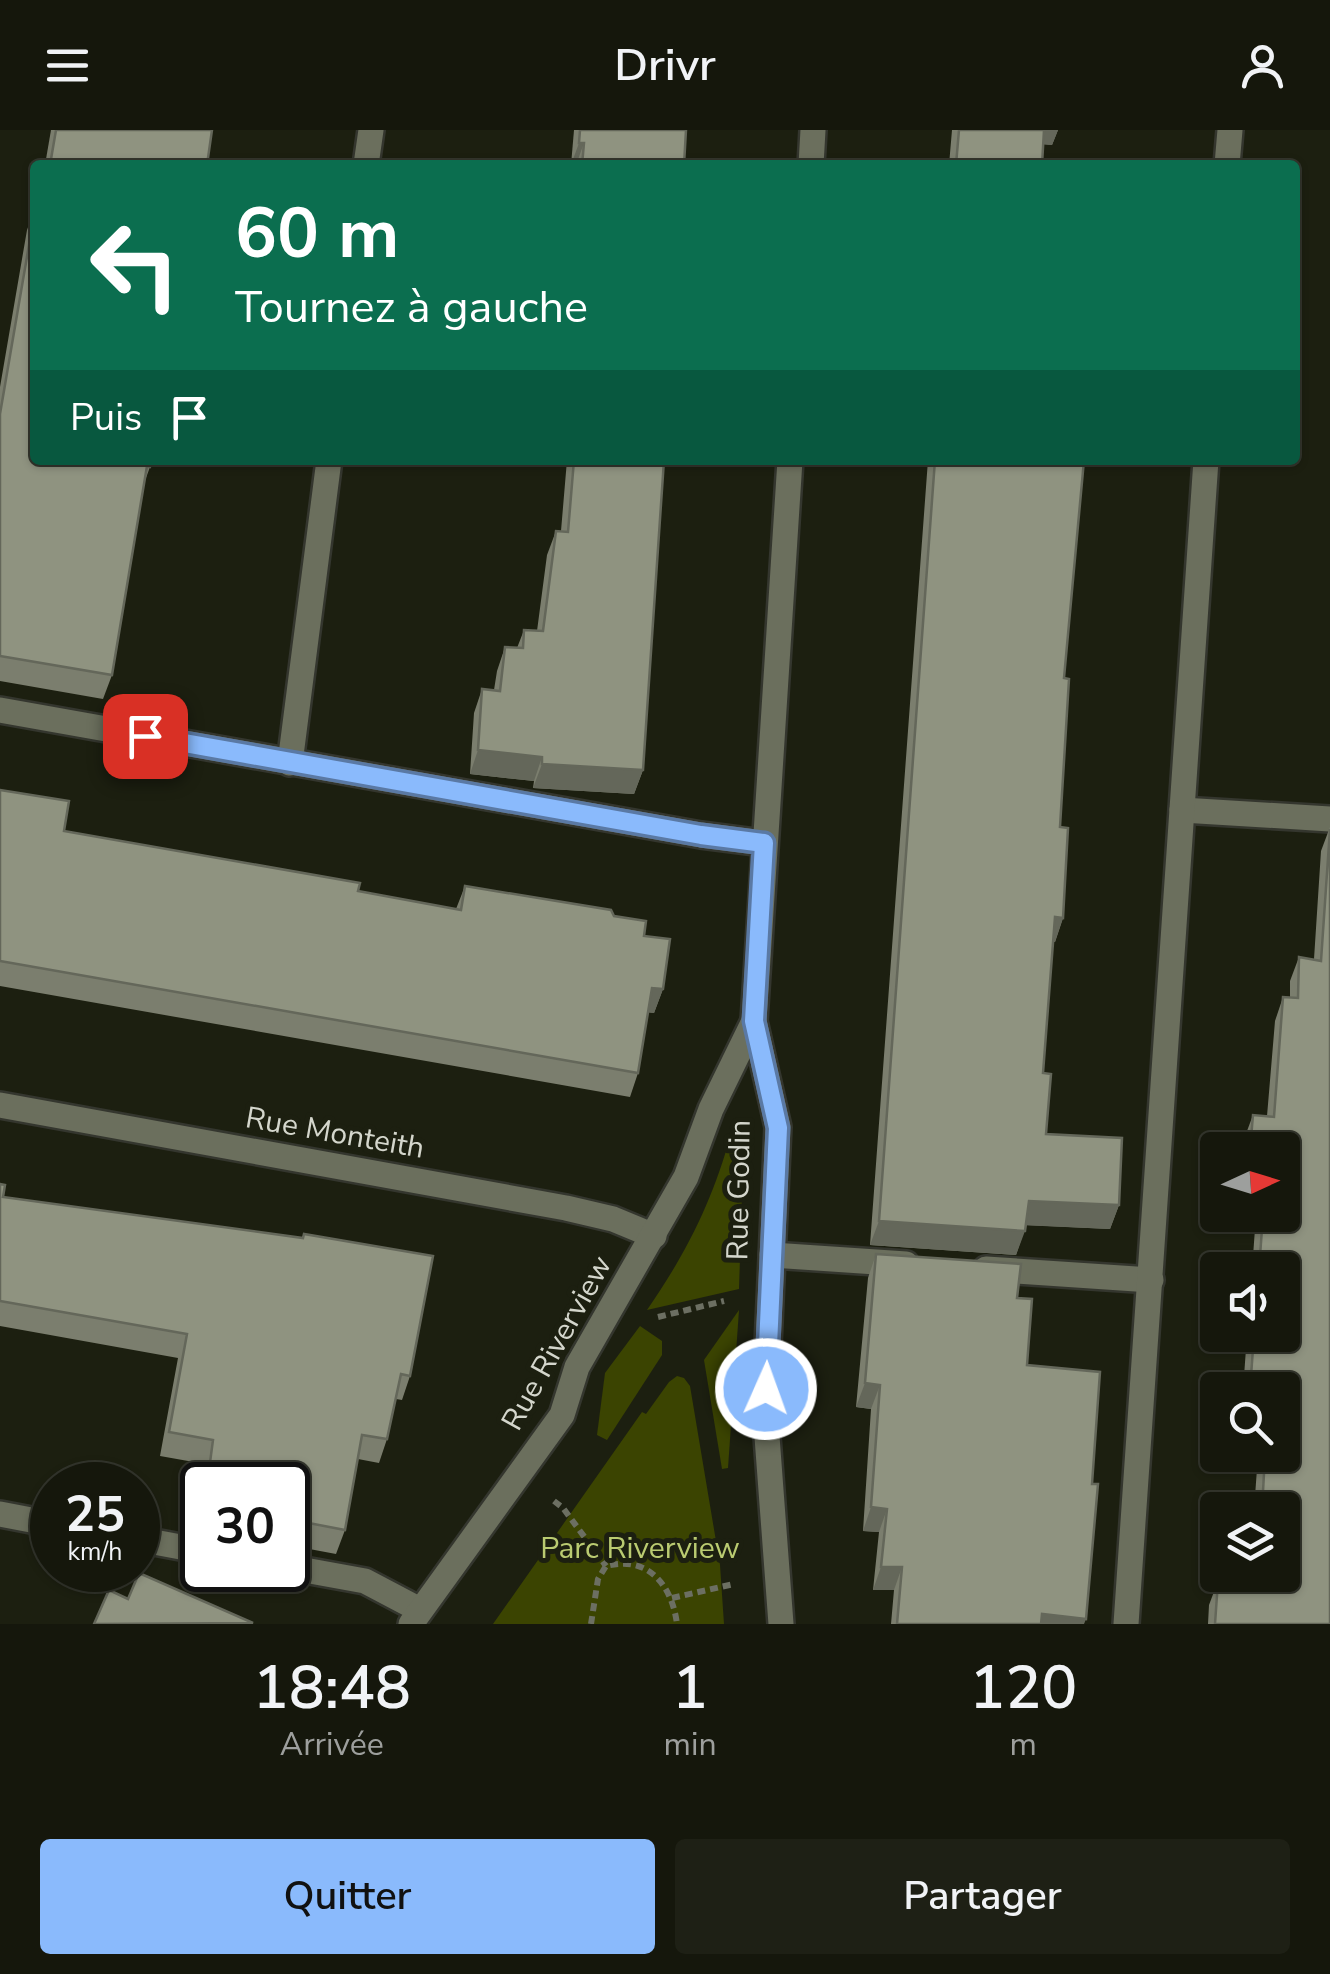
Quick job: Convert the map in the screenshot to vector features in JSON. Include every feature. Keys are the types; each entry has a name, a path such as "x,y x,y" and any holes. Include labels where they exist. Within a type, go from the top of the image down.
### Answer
{"street":[{"path":"367,160 371,130"},
{"path":"811,160 814,130"},
{"path":"1228,160 1230,130"},
{"path":"290,762 327,465"},
{"name":"Rue Godin","path":"781,1624 765,1410 778,1128 754,1021 790,465"},
{"path":"1126,1624 1206,465"},
{"path":"0,710 764,843"},
{"path":"1182,810 1330,818"},
{"name":"Rue Riverview","path":"416,1617 562,1415 577,1367 686,1177 710,1108 754,1021"},
{"name":"Rue Monteith","path":"0,1105 566,1208 613,1219 654,1236"},
{"path":"772,1255 923,1266"},
{"path":"961,1268 1151,1280"},
{"path":"0,1514 30,1520"},
{"path":"310,1571 365,1581 416,1617"}],"path":[{"path":"647,1320 735,1298"},
{"path":"563,1508 606,1566"},
{"path":"606,1566 634,1563 648,1569 661,1580 672,1598 677,1624"},
{"path":"591,1624 598,1579 606,1566"},
{"path":"672,1598 730,1584"}],"green space":[{"path":"731,1134 744,1134 739,1289 647,1310 697,1226"},
{"path":"739,1310 728,1468 722,1469 704,1360"},
{"path":"640,1326 662,1341 662,1355 607,1440 597,1435 605,1373"},
{"name":"Parc Riverview","path":"677,1376 690,1386 720,1565 724,1624 493,1624 642,1412 646,1414"}],"building":[{"path":"56,130 212,130 208,160 51,160"},
{"path":"580,130 686,130 684,160 582,160 584,143 579,143"},
{"path":"959,130 1044,130 1042,160 956,160"},
{"path":"30,239 30,465 151,465 147,466 112,675 0,656 0,414"},
{"path":"574,465 664,465 643,770 542,764 542,757 478,750 482,689 500,691 505,647 523,648 524,630 543,631 556,531 568,532"},
{"path":"935,465 1084,465 1064,678 1069,679 1060,827 1068,828 1063,918 1055,917 1043,1073 1051,1074 1046,1134 1122,1138 1119,1205 1029,1201 1025,1231 879,1221"},
{"path":"0,790 69,801 64,831 360,883 358,891 461,910 465,886 611,910 614,916 646,921 644,936 670,939 663,989 652,988 638,1073 0,961"},
{"path":"1330,829 1330,1624 1215,1624 1217,1592 1300,1592 1300,1492 1263,1492 1264,1472 1300,1472 1300,1372 1251,1372 1253,1352 1300,1352 1300,1252 1260,1252 1262,1232 1300,1232 1300,1132 1252,1132 1253,1115 1274,1117 1283,997 1298,998 1299,957 1321,961"},
{"path":"0,1184 5,1185 3,1197 303,1238 304,1234 433,1256 410,1376 401,1374 387,1439 362,1435 345,1530 310,1523 310,1462 210,1462 213,1440 169,1432 187,1334 0,1301"},
{"path":"876,1254 1021,1264 1017,1298 1032,1299 1027,1365 1100,1372 1092,1484 1098,1484 1086,1619 1042,1614 1041,1624 897,1624 902,1567 881,1567 887,1509 871,1507 880,1385 865,1383"},
{"path":"160,1582 253,1623 94,1624 108,1592 128,1599 131,1592 160,1592"}],"route":[{"path":"145,736 764,843 754,1021 778,1128 766,1389"}]}
